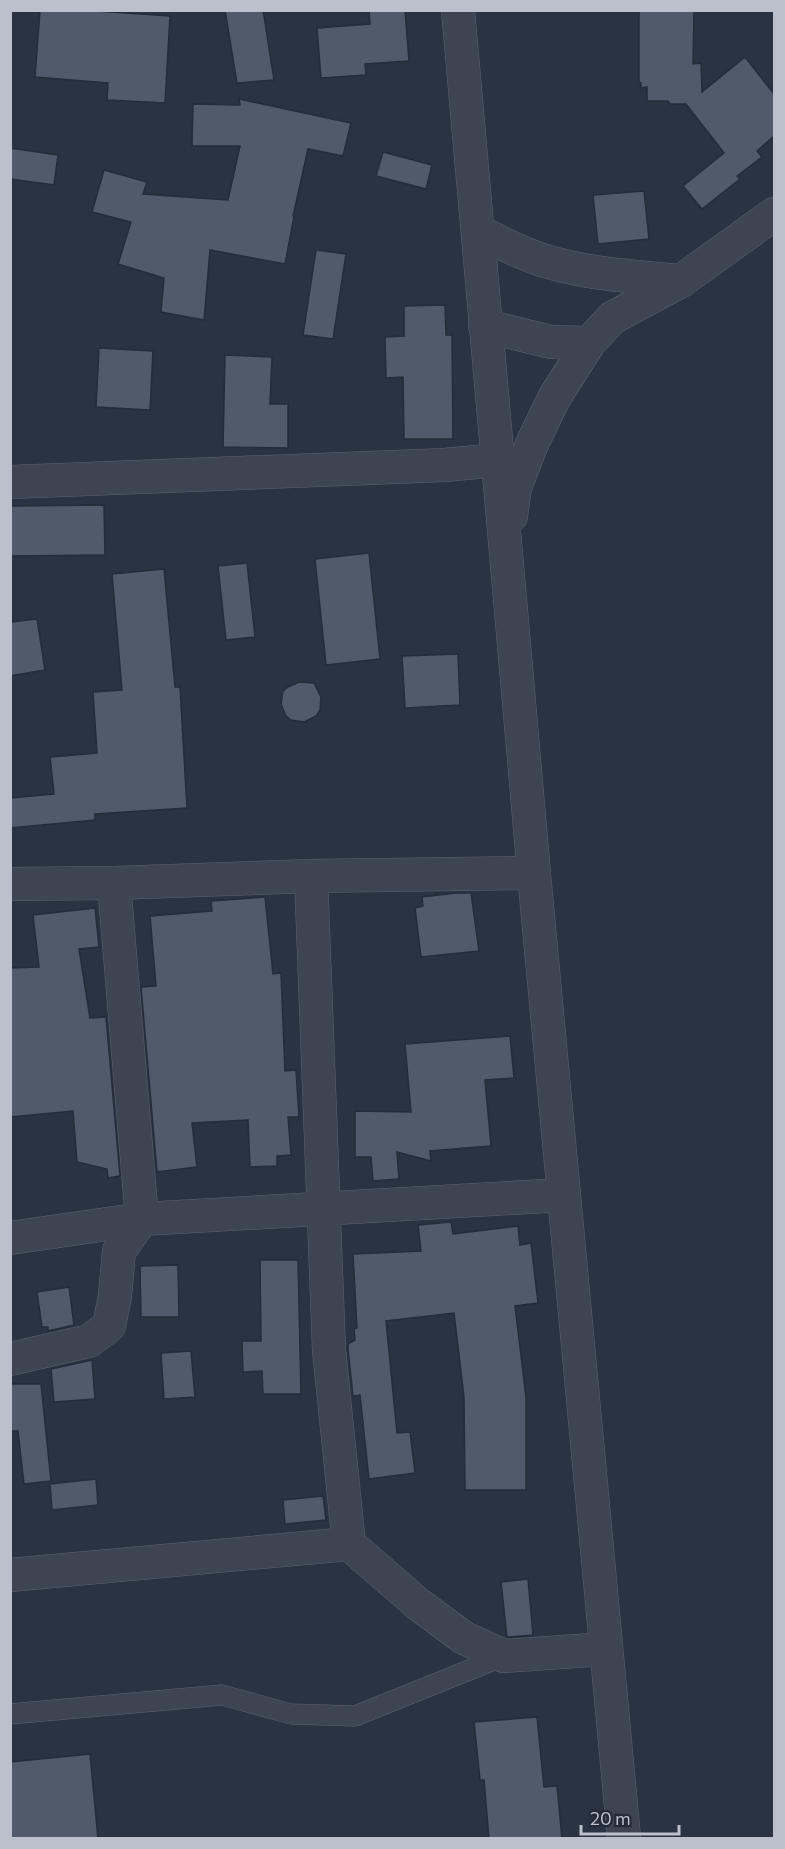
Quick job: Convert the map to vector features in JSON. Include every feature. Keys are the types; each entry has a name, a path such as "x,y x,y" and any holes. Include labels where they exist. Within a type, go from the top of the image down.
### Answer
{"street":[{"path":"458,10 563,1195 624,1839"},
{"path":"506,552 515,487 554,398 589,343 612,318 681,281 774,214"},
{"path":"479,232 555,264 602,273 681,281"},
{"path":"485,326 551,342 589,343"},
{"path":"10,482 445,465 497,460"},
{"path":"10,884 534,873"},
{"path":"311,876 329,1350 349,1544 427,1611 464,1638 504,1656 606,1649"},
{"path":"10,1359 89,1341 109,1326 116,1296 119,1251 142,1219 114,883"},
{"path":"10,1238 142,1219 563,1195"},
{"path":"10,1575 349,1544"}],"lane":[{"path":"10,1714 222,1695 291,1714 355,1716 504,1656"}],"building":[{"path":"40,10 81,10 170,16 165,103 107,100 108,83 35,77"},
{"path":"225,10 263,10 274,80 237,83"},
{"path":"405,10 409,61 365,64 366,75 321,78 317,28 370,24 369,11"},
{"path":"639,10 694,10 693,64 701,63 702,92 745,57 774,94 774,136 757,151 762,157 737,176 740,179 702,209 683,186 724,153 686,104 647,101 647,87 641,88 639,82"},
{"path":"239,99 351,123 343,156 308,149 285,264 210,250 204,320 161,312 164,278 118,264 131,222 92,212 104,170 147,182 143,194 228,200 240,146 192,146 193,104 240,105"},
{"path":"10,148 58,155 54,185 10,179"},
{"path":"383,152 432,165 426,189 376,176"},
{"path":"644,191 649,239 598,244 593,195"},
{"path":"316,250 346,254 333,339 303,335"},
{"path":"445,305 446,335 452,335 453,439 404,439 403,377 386,378 385,337 404,336 404,306"},
{"path":"99,348 153,351 150,410 96,407"},
{"path":"225,355 272,357 270,404 288,404 288,448 223,447"},
{"path":"104,505 105,555 10,556 10,506"},
{"path":"369,553 380,659 326,665 315,559"},
{"path":"247,563 255,637 226,640 218,566"},
{"path":"164,569 175,687 180,687 187,808 95,814 95,820 10,828 10,798 54,794 50,757 97,753 93,692 122,690 112,574"},
{"path":"37,619 45,670 10,676 10,622"},
{"path":"458,654 460,705 405,708 402,656"},
{"path":"299,682 314,683 321,697 320,710 316,716 304,722 291,720 286,716 281,704 283,691"},
{"path":"471,893 479,951 421,957 415,908 423,906 422,897"},
{"path":"265,897 273,974 281,973 285,1071 296,1070 299,1117 288,1117 291,1155 277,1156 277,1166 250,1167 248,1120 192,1123 197,1167 157,1172 141,987 156,986 150,916 212,911 211,901"},
{"path":"95,908 99,947 79,949 90,1018 106,1017 120,1176 108,1178 107,1169 77,1162 73,1111 10,1117 10,968 39,967 33,915"},
{"path":"510,1036 514,1078 485,1080 491,1146 430,1151 431,1161 397,1152 399,1179 373,1181 371,1157 355,1157 355,1111 411,1112 405,1044"},
{"path":"451,1222 453,1234 518,1226 520,1245 531,1243 538,1303 515,1306 526,1397 526,1490 465,1490 464,1397 454,1313 386,1321 397,1433 410,1432 415,1473 369,1479 360,1395 353,1396 348,1349 348,1344 355,1340 354,1329 357,1328 353,1254 421,1251 418,1225"},
{"path":"260,1260 298,1260 301,1394 263,1394 262,1371 243,1372 242,1341 261,1341"},
{"path":"178,1265 179,1317 141,1317 140,1266"},
{"path":"69,1287 74,1325 48,1331 48,1327 42,1327 37,1292"},
{"path":"191,1351 195,1397 164,1399 161,1353"},
{"path":"92,1360 95,1399 54,1402 51,1369"},
{"path":"10,1384 41,1384 51,1481 24,1484 18,1431 10,1431"},
{"path":"96,1479 98,1505 52,1510 50,1484"},
{"path":"323,1496 326,1520 285,1524 283,1500"},
{"path":"528,1579 533,1635 507,1637 501,1582"},
{"path":"537,1717 544,1787 557,1786 562,1839 489,1839 484,1780 480,1780 474,1722"},
{"path":"90,1754 98,1839 10,1839 10,1762"}]}
